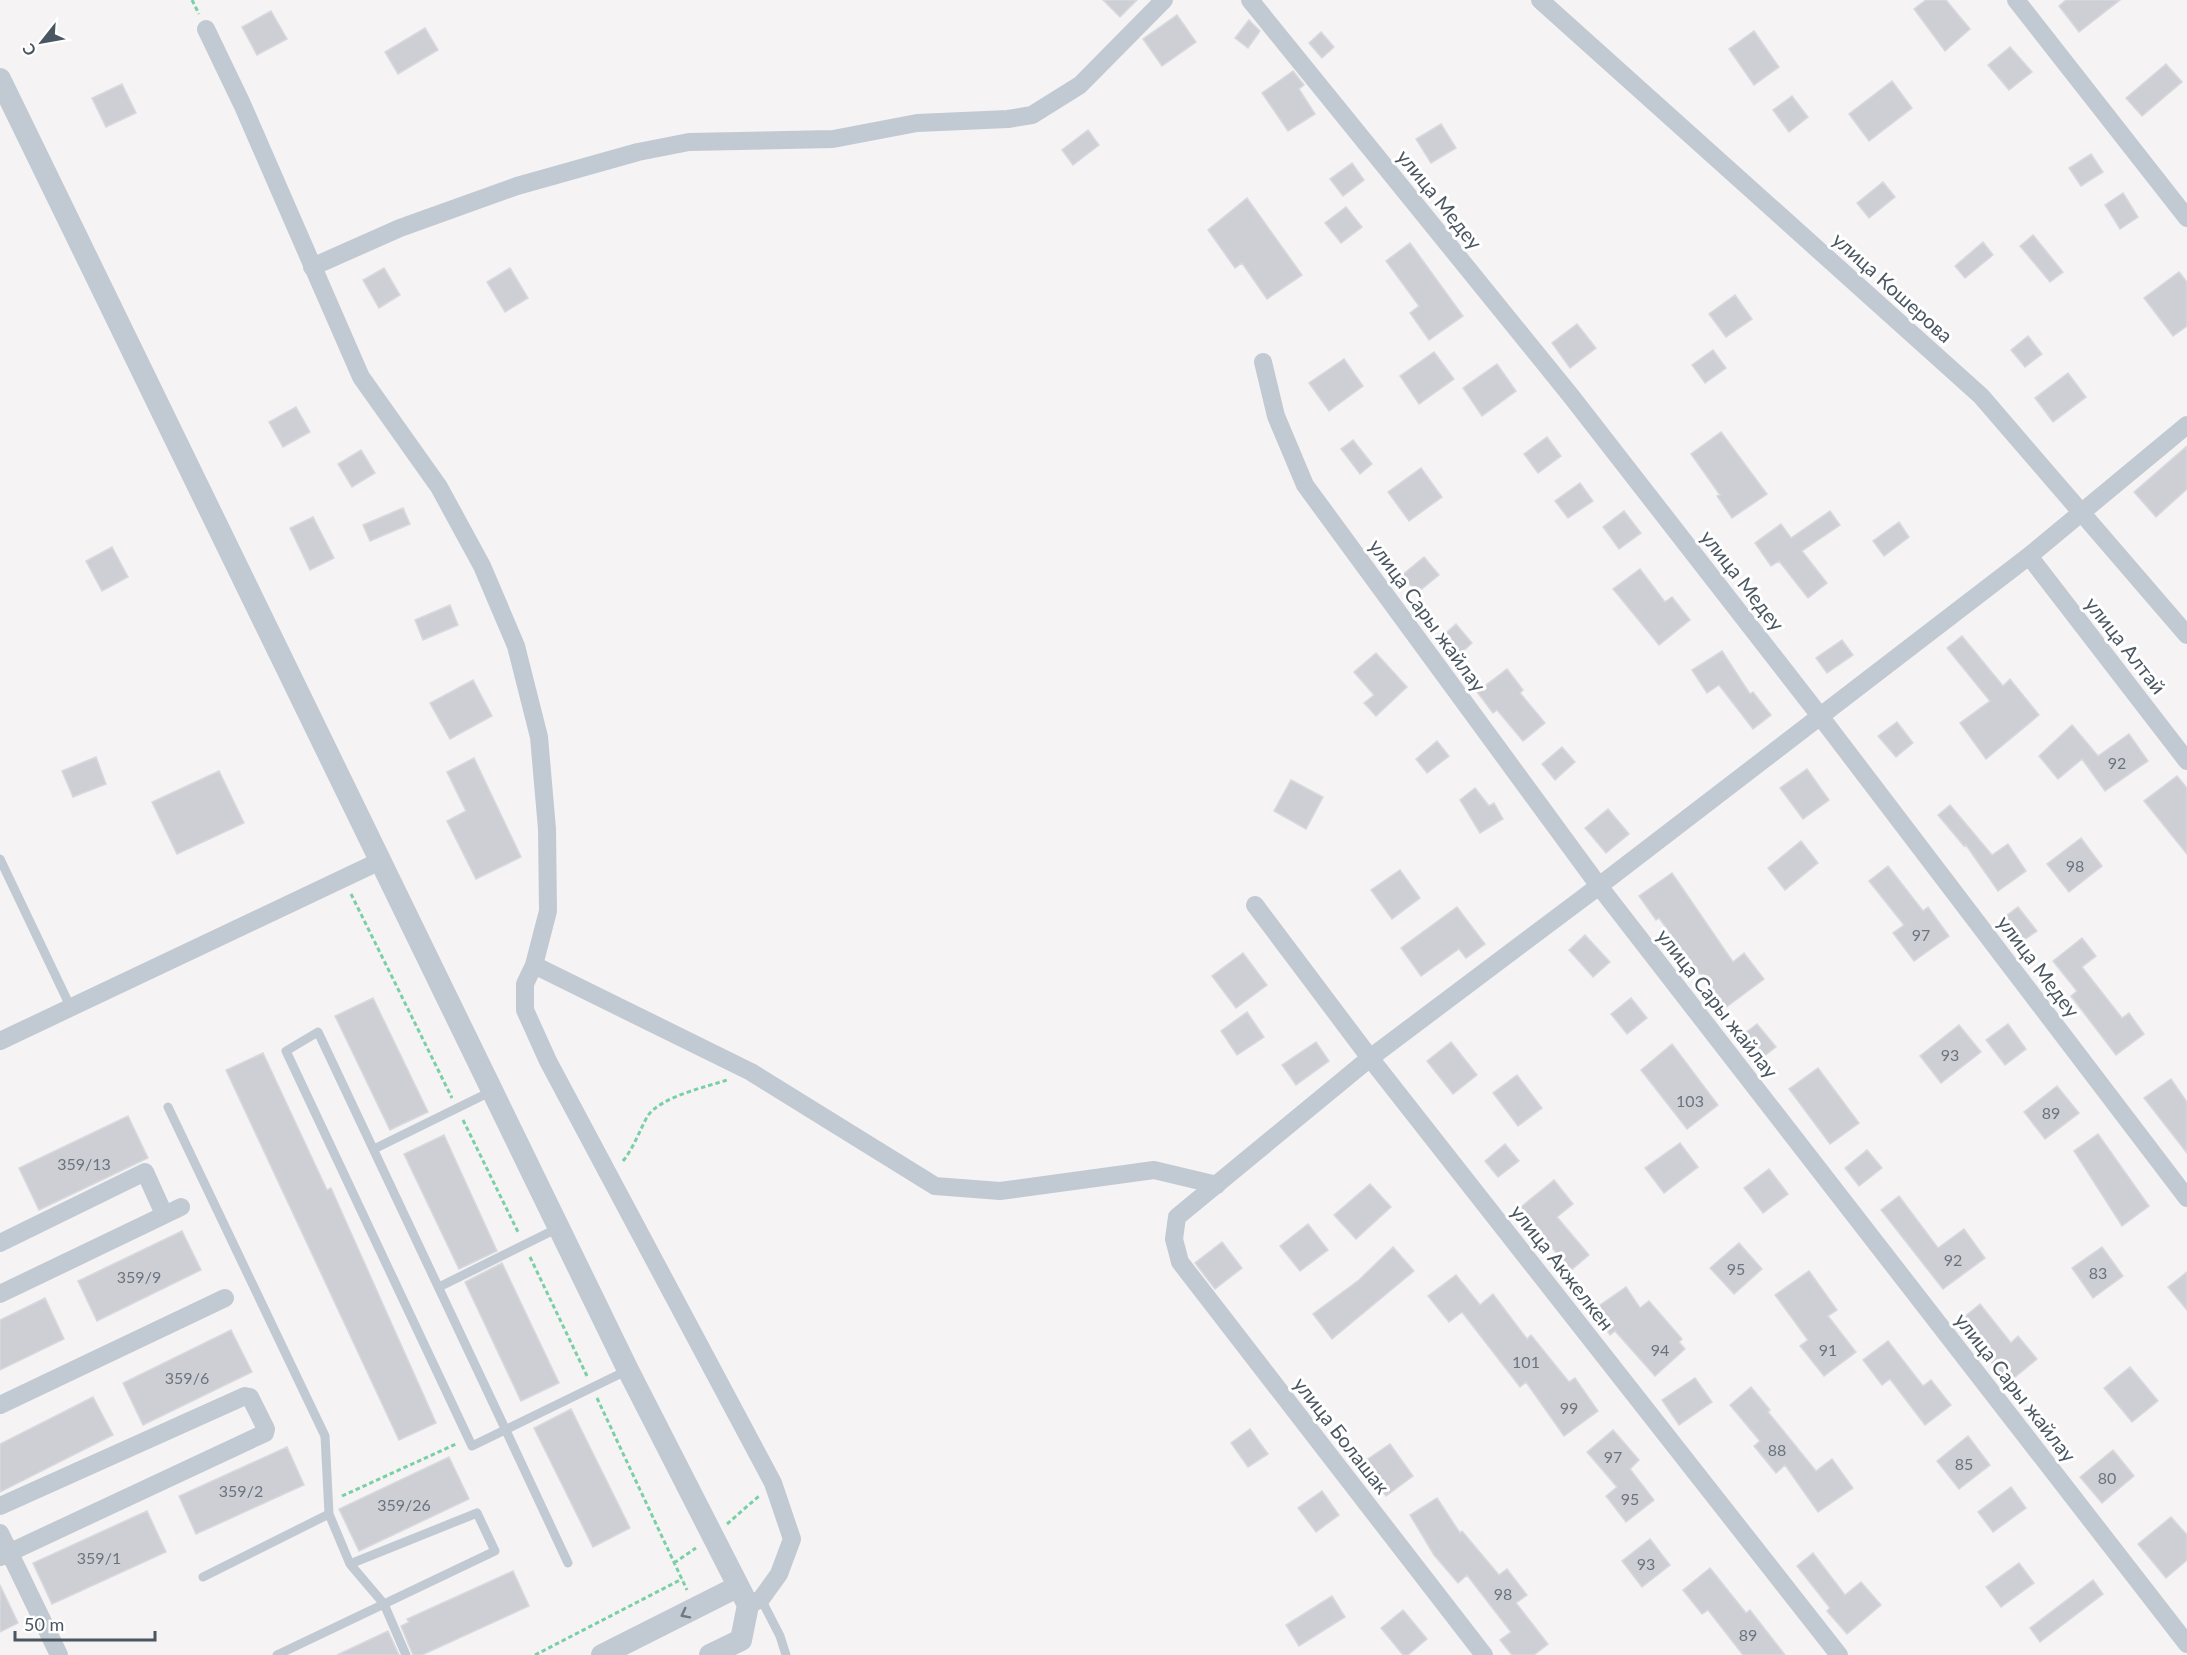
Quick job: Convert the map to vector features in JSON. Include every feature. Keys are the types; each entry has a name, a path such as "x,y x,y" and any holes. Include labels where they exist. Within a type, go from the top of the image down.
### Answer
{"street":[{"path":"312,267 400,228 517,186 638,152 689,142 833,139 917,123 1008,119 1032,115 1080,85 1164,0"},
{"name":"улица Медеу","path":"1250,0 1564,387 1820,716 2187,1198"},
{"name":"улица Кошерова","path":"1540,0 1981,396 2084,512 2187,635"},
{"path":"2016,0 2187,218"},
{"path":"206,29 242,104 361,377 439,487 482,566 516,646 538,737 547,829 548,911 534,965 525,984 525,1010 548,1061 608,1176 774,1484 792,1539 779,1574 749,1597 602,1655"},
{"path":"0,79 6,106 380,861 628,1370 749,1597 741,1640 710,1655"},
{"name":"улица Сары жайлау","path":"1263,362 1276,416 1305,485 1599,886 2187,1644"},
{"path":"534,965 751,1072 935,1186 1000,1191 1154,1170 1217,1185 1370,1058 1599,886 2029,556 2187,425"},
{"name":"улица Алтай","path":"2029,556 2187,761"},
{"path":"0,1041 380,861"},
{"name":"улица Акжелкен","path":"1255,905 1370,1058 1839,1655"},
{"path":"0,1243 145,1172 172,1211 0,1294"},
{"name":"улица Болашак","path":"1217,1185 1177,1217 1174,1239 1180,1262 1484,1655"},
{"path":"0,1405 225,1298"},
{"path":"0,1506 245,1396 250,1397 266,1429 265,1434 5,1555"},
{"path":"0,1533 5,1555 59,1655"}],"lane":[{"path":"0,859 71,1008"},
{"path":"568,1563 506,1430 439,1287 318,1032 286,1051 472,1446 506,1430 628,1370"},
{"path":"374,1149 492,1091"},
{"path":"168,1107 325,1436 329,1514 350,1564 384,1604 406,1655"},
{"path":"439,1287 558,1227"},
{"path":"277,1655 495,1551 477,1513 350,1564"},
{"path":"203,1577 329,1514"},
{"path":"749,1597 780,1636 786,1655"}],"path":[{"path":"608,1176 630,1151 648,1115 659,1105 751,1072"},
{"path":"328,1503 469,1438"},
{"path":"535,1655 682,1579"}],"building":[{"path":"1103,0 1137,0 1120,17"},
{"path":"1926,0 1946,0 1970,29 1945,51 1914,9"},
{"path":"2066,0 2120,0 2079,32 2059,6"},
{"path":"271,11 287,39 257,55 242,27"},
{"path":"1177,15 1196,42 1162,66 1143,39"},
{"path":"1249,20 1260,31 1248,48 1235,38"},
{"path":"425,28 438,50 398,74 385,52"},
{"path":"1754,31 1779,67 1754,85 1729,49"},
{"path":"1321,32 1334,47 1322,58 1309,43"},
{"path":"2010,47 2032,72 2009,90 1988,65"},
{"path":"2166,64 2182,82 2142,116 2126,98"},
{"path":"1293,71 1304,85 1299,89 1315,114 1288,131 1262,93"},
{"path":"1892,81 1912,108 1869,141 1849,114"},
{"path":"122,84 136,113 106,127 92,98"},
{"path":"1792,96 1808,117 1789,132 1773,110"},
{"path":"1441,124 1456,148 1431,163 1416,139"},
{"path":"1088,130 1099,145 1073,165 1062,150"},
{"path":"2091,154 2103,172 2081,186 2069,168"},
{"path":"1352,163 1364,180 1343,196 1330,179"},
{"path":"1883,182 1895,197 1869,218 1857,203"},
{"path":"2123,193 2138,217 2120,229 2105,205"},
{"path":"1247,198 1302,275 1267,299 1242,263 1235,268 1208,230"},
{"path":"1346,207 1362,227 1341,243 1325,223"},
{"path":"2033,235 2063,272 2050,282 2020,246"},
{"path":"1983,242 1993,255 1965,278 1955,266"},
{"path":"1410,243 1463,316 1429,340 1410,313 1419,306 1386,261"},
{"path":"384,268 400,295 379,308 363,280"},
{"path":"510,268 528,298 505,312 487,282"},
{"path":"2179,272 2187,282 2187,326 2173,336 2144,298"},
{"path":"1735,295 1752,319 1726,337 1709,314"},
{"path":"1577,324 1596,348 1570,368 1552,343"},
{"path":"2028,336 2042,354 2025,367 2011,350"},
{"path":"1713,350 1726,368 1705,383 1692,365"},
{"path":"1434,352 1454,379 1419,404 1400,376"},
{"path":"1344,359 1363,386 1329,411 1309,383"},
{"path":"1497,364 1516,391 1482,416 1463,388"},
{"path":"2068,373 2086,397 2053,422 2035,398"},
{"path":"296,407 310,432 283,447 269,422"},
{"path":"1721,432 1767,494 1732,518 1717,496 1720,495 1691,454"},
{"path":"1547,437 1561,456 1538,473 1524,454"},
{"path":"1353,440 1372,464 1360,474 1341,449"},
{"path":"2187,446 2187,489 2156,517 2134,492"},
{"path":"361,450 375,473 352,487 338,464"},
{"path":"1421,468 1442,497 1409,521 1388,492"},
{"path":"1580,483 1593,501 1568,518 1555,501"},
{"path":"403,508 410,524 370,541 363,525"},
{"path":"1624,511 1641,533 1619,549 1603,527"},
{"path":"1830,511 1840,525 1802,551 1827,583 1808,598 1779,561 1771,566 1755,543 1781,524 1791,538"},
{"path":"313,517 334,558 310,570 290,528"},
{"path":"1899,522 1909,537 1884,556 1873,541"},
{"path":"112,547 128,577 102,591 86,561"},
{"path":"1424,557 1439,575 1417,593 1402,575"},
{"path":"1640,569 1665,602 1672,597 1690,620 1659,645 1613,589"},
{"path":"450,605 458,625 423,640 415,620"},
{"path":"1456,624 1472,643 1456,658 1439,639"},
{"path":"1962,636 2003,686 2010,679 2039,715 1986,759 1960,723 1990,701 1947,648"},
{"path":"1842,640 1853,655 1827,673 1816,658"},
{"path":"1722,651 1750,694 1753,692 1771,715 1753,729 1719,685 1707,693 1692,670"},
{"path":"1376,653 1407,687 1376,716 1364,703 1374,695 1354,672"},
{"path":"1507,669 1523,690 1520,693 1545,723 1523,741 1497,710 1493,713 1477,692"},
{"path":"473,680 492,716 450,739 430,703"},
{"path":"1897,722 1913,743 1896,757 1878,736"},
{"path":"2072,725 2098,756 2129,734 2148,761 2105,791 2082,759 2058,779 2039,756"},
{"path":"1437,741 1449,756 1427,773 1416,759"},
{"path":"1562,747 1575,762 1555,780 1542,764"},
{"path":"96,757 106,784 73,797 62,771"},
{"path":"474,758 521,857 476,879 447,821 466,811 447,772"},
{"path":"1807,769 1829,800 1803,819 1780,788"},
{"path":"219,771 244,823 177,854 152,802"},
{"path":"2177,776 2187,788 2187,854 2144,801"},
{"path":"1291,780 1323,797 1306,829 1274,811"},
{"path":"1475,788 1489,806 1494,803 1503,819 1480,833 1460,800"},
{"path":"1950,805 1992,855 2008,844 2026,871 1998,891 1966,845 1964,846 1938,815"},
{"path":"1608,809 1629,834 1606,853 1585,828"},
{"path":"2081,838 2102,866 2069,892 2047,864"},
{"path":"1801,841 1818,863 1785,890 1768,868"},
{"path":"1888,866 1923,911 1928,907 1949,936 1914,961 1893,933 1904,925 1869,881"},
{"path":"1400,870 1420,898 1392,919 1371,890"},
{"path":"1672,873 1733,962 1744,953 1764,979 1725,1008 1659,918 1656,920 1639,896"},
{"path":"1457,907 1485,944 1466,958 1459,949 1421,976 1401,948"},
{"path":"2018,907 2037,931 2024,940 2006,916"},
{"path":"1585,935 1610,962 1593,977 1569,950"},
{"path":"2082,938 2096,956 2082,967 2122,1018 2129,1013 2144,1034 2116,1055 2071,996 2077,991 2053,961"},
{"path":"1243,953 1267,985 1236,1008 1212,976"},
{"path":"373,998 428,1112 390,1130 335,1016"},
{"path":"1631,998 1647,1018 1627,1034 1611,1014"},
{"path":"1247,1012 1264,1037 1237,1055 1221,1031"},
{"path":"1757,1024 1776,1047 1763,1057 1744,1034"},
{"path":"2008,1024 2026,1049 2005,1065 1986,1040"},
{"path":"1959,1025 1981,1052 1941,1083 1920,1056"},
{"path":"1316,1042 1329,1061 1296,1085 1282,1065"},
{"path":"1451,1042 1477,1075 1453,1094 1427,1061"},
{"path":"1672,1044 1718,1105 1687,1129 1641,1070"},
{"path":"263,1053 327,1190 331,1188 436,1423 399,1440 226,1070"},
{"path":"1818,1068 1859,1123 1830,1144 1789,1089"},
{"path":"1517,1075 1542,1108 1518,1126 1493,1093"},
{"path":"2171,1079 2187,1102 2187,1153 2144,1098"},
{"path":"2057,1086 2079,1113 2045,1139 2024,1112"},
{"path":"128,1116 148,1158 39,1210 19,1168"},
{"path":"2098,1134 2149,1206 2122,1226 2074,1151"},
{"path":"444,1135 497,1251 459,1269 404,1154"},
{"path":"1680,1143 1698,1167 1664,1193 1645,1168"},
{"path":"1505,1144 1519,1161 1498,1177 1485,1161"},
{"path":"1867,1150 1882,1168 1859,1186 1845,1168"},
{"path":"1769,1169 1788,1194 1763,1213 1744,1188"},
{"path":"1554,1180 1573,1204 1557,1217 1589,1255 1570,1271 1521,1207"},
{"path":"1370,1184 1391,1207 1356,1239 1334,1215"},
{"path":"1899,1196 1938,1248 1964,1229 1985,1258 1943,1289 1881,1210"},
{"path":"1308,1224 1328,1250 1300,1271 1280,1246"},
{"path":"182,1231 201,1270 97,1321 78,1281"},
{"path":"1222,1242 1242,1268 1215,1289 1195,1263"},
{"path":"1739,1243 1762,1269 1734,1294 1710,1268"},
{"path":"1393,1247 1414,1271 1332,1339 1313,1314 1359,1280"},
{"path":"2102,1247 2123,1276 2093,1298 2072,1268"},
{"path":"502,1263 559,1383 521,1401 465,1282"},
{"path":"1809,1271 1837,1310 1828,1316 1856,1352 1824,1376 1800,1346 1808,1340 1775,1295"},
{"path":"2187,1272 2187,1310 2168,1287"},
{"path":"1456,1275 1480,1305 1493,1294 1527,1339 1531,1335 1569,1382 1575,1378 1598,1411 1564,1436 1526,1382 1520,1387 1462,1312 1449,1322 1428,1296"},
{"path":"1626,1287 1640,1308 1649,1301 1682,1339 1679,1342 1685,1349 1655,1376 1615,1331 1610,1335 1593,1310"},
{"path":"45,1298 64,1339 0,1370 0,1320"},
{"path":"1980,1304 2011,1343 2018,1336 2037,1359 2009,1382 1957,1323"},
{"path":"231,1330 252,1372 143,1425 123,1383"},
{"path":"1888,1341 1923,1386 1931,1380 1951,1405 1925,1425 1890,1379 1882,1385 1863,1360"},
{"path":"2130,1367 2158,1401 2132,1422 2104,1388"},
{"path":"1695,1378 1712,1402 1679,1425 1662,1400"},
{"path":"1751,1387 1770,1410 1768,1412 1816,1471 1832,1459 1853,1488 1818,1512 1785,1465 1776,1473 1754,1446 1760,1441 1730,1405"},
{"path":"93,1397 113,1435 0,1492 0,1444"},
{"path":"571,1409 630,1528 593,1547 534,1428"},
{"path":"1250,1429 1268,1454 1248,1467 1231,1443"},
{"path":"1613,1430 1639,1460 1630,1469 1654,1500 1626,1522 1606,1496 1617,1487 1587,1452"},
{"path":"1968,1436 1990,1465 1959,1489 1937,1461"},
{"path":"1390,1444 1413,1476 1386,1496 1362,1463"},
{"path":"287,1447 304,1485 196,1534 179,1496"},
{"path":"2113,1450 2134,1476 2102,1503 2080,1477"},
{"path":"449,1457 469,1499 359,1551 339,1509"},
{"path":"2011,1487 2026,1508 1993,1532 1978,1512"},
{"path":"1322,1491 1339,1515 1316,1532 1298,1508"},
{"path":"1437,1498 1460,1533 1462,1531 1499,1575 1507,1569 1527,1595 1516,1603 1548,1644 1534,1655 1512,1655 1500,1640 1511,1632 1467,1575 1458,1583 1434,1555 1410,1515"},
{"path":"147,1511 166,1552 52,1604 33,1563"},
{"path":"2171,1517 2187,1535 2187,1560 2166,1578 2138,1544"},
{"path":"1650,1539 1670,1565 1642,1587 1622,1561"},
{"path":"1813,1553 1845,1595 1861,1582 1881,1605 1847,1634 1827,1611 1830,1608 1797,1566"},
{"path":"2019,1563 2034,1583 2001,1607 1986,1587"},
{"path":"1710,1568 1746,1613 1750,1610 1785,1655 1743,1655 1708,1610 1702,1614 1683,1590"},
{"path":"513,1571 529,1606 422,1655 413,1655 401,1626 409,1622 407,1619"},
{"path":"2093,1580 2103,1594 2040,1642 2030,1628"},
{"path":"0,1585 18,1623 0,1632"},
{"path":"1332,1596 1345,1617 1299,1646 1286,1625"},
{"path":"1403,1610 1427,1639 1408,1655 1403,1655 1381,1628"},
{"path":"388,1631 399,1655 337,1655"}]}
